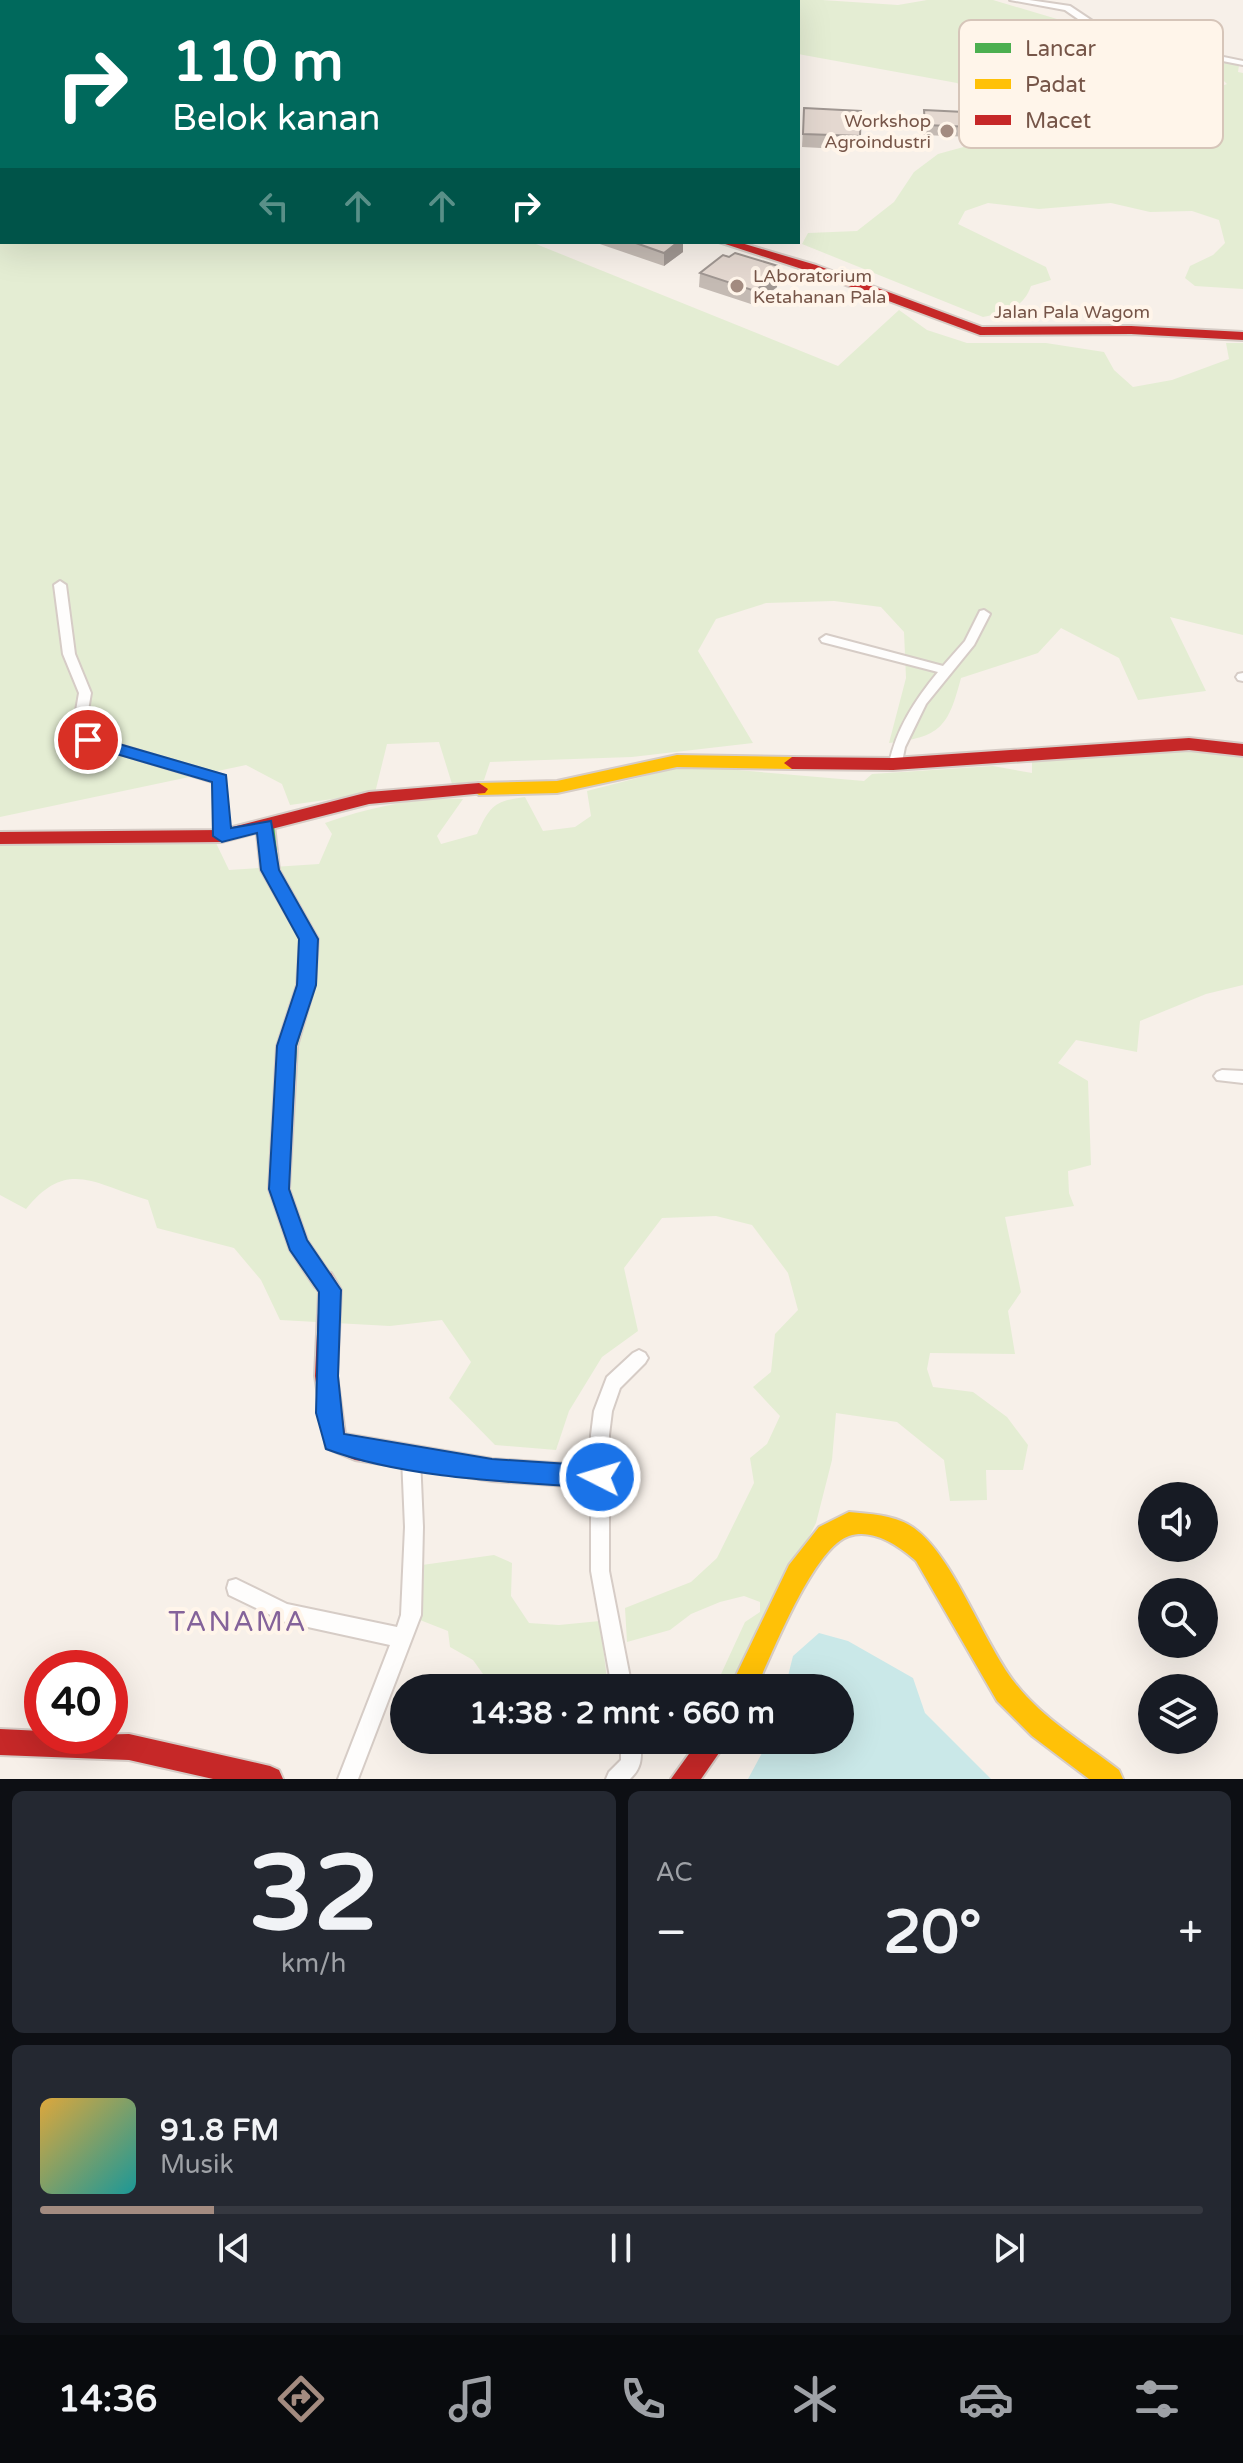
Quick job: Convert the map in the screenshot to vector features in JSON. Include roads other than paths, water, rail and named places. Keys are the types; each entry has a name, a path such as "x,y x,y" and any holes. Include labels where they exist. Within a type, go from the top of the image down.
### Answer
{"main road":[{"name":"Jalan Pala Wagom","path":"732,244 812,268 980,331 1131,330 1243,336"},
{"path":"0,838 222,836 369,798 448,790 557,787 677,761 896,764 1189,744 1243,750"},
{"path":"265,825 270,870 309,939 306,985 287,1046 279,1189 298,1244 330,1290 326,1376 328,1413 334,1441 355,1449 492,1470 600,1477"},
{"path":"750,1674 810,1553 827,1534 841,1525 870,1523 885,1527 909,1538 924,1553 974,1642 1013,1699 1041,1727 1110,1779"},
{"path":"0,1742 46,1747 129,1747 270,1779"},
{"path":"684,1779 704,1754"}],"street":[{"path":"1014,0 1067,8 1085,20"},
{"path":"1223,59 1243,63"},
{"path":"60,585 69,654 85,693 79,728 88,740 220,779 222,836"},
{"path":"896,764 899,747 920,702 970,642 984,614"},
{"path":"826,639 944,670"},
{"path":"1222,1076 1243,1077"},
{"path":"619,1674 600,1571 601,1423 613,1383 639,1358"},
{"path":"348,1779 404,1638 414,1593 411,1457"},
{"path":"236,1588 285,1613 404,1638"},
{"path":"616,1779 631,1764 631,1754"}],"water":[{"path":"819,1633 848,1641 913,1678 925,1713 991,1779 748,1779 761,1754 854,1754 854,1674 788,1674 793,1656"}],"place":[{"name":"Workshop Agroindustri","path":"947,131"},
{"name":"LAboratorium Ketahanan Pala","path":"737,286"}],"district":[{"name":"TANAMA","path":"238,1622"}]}
